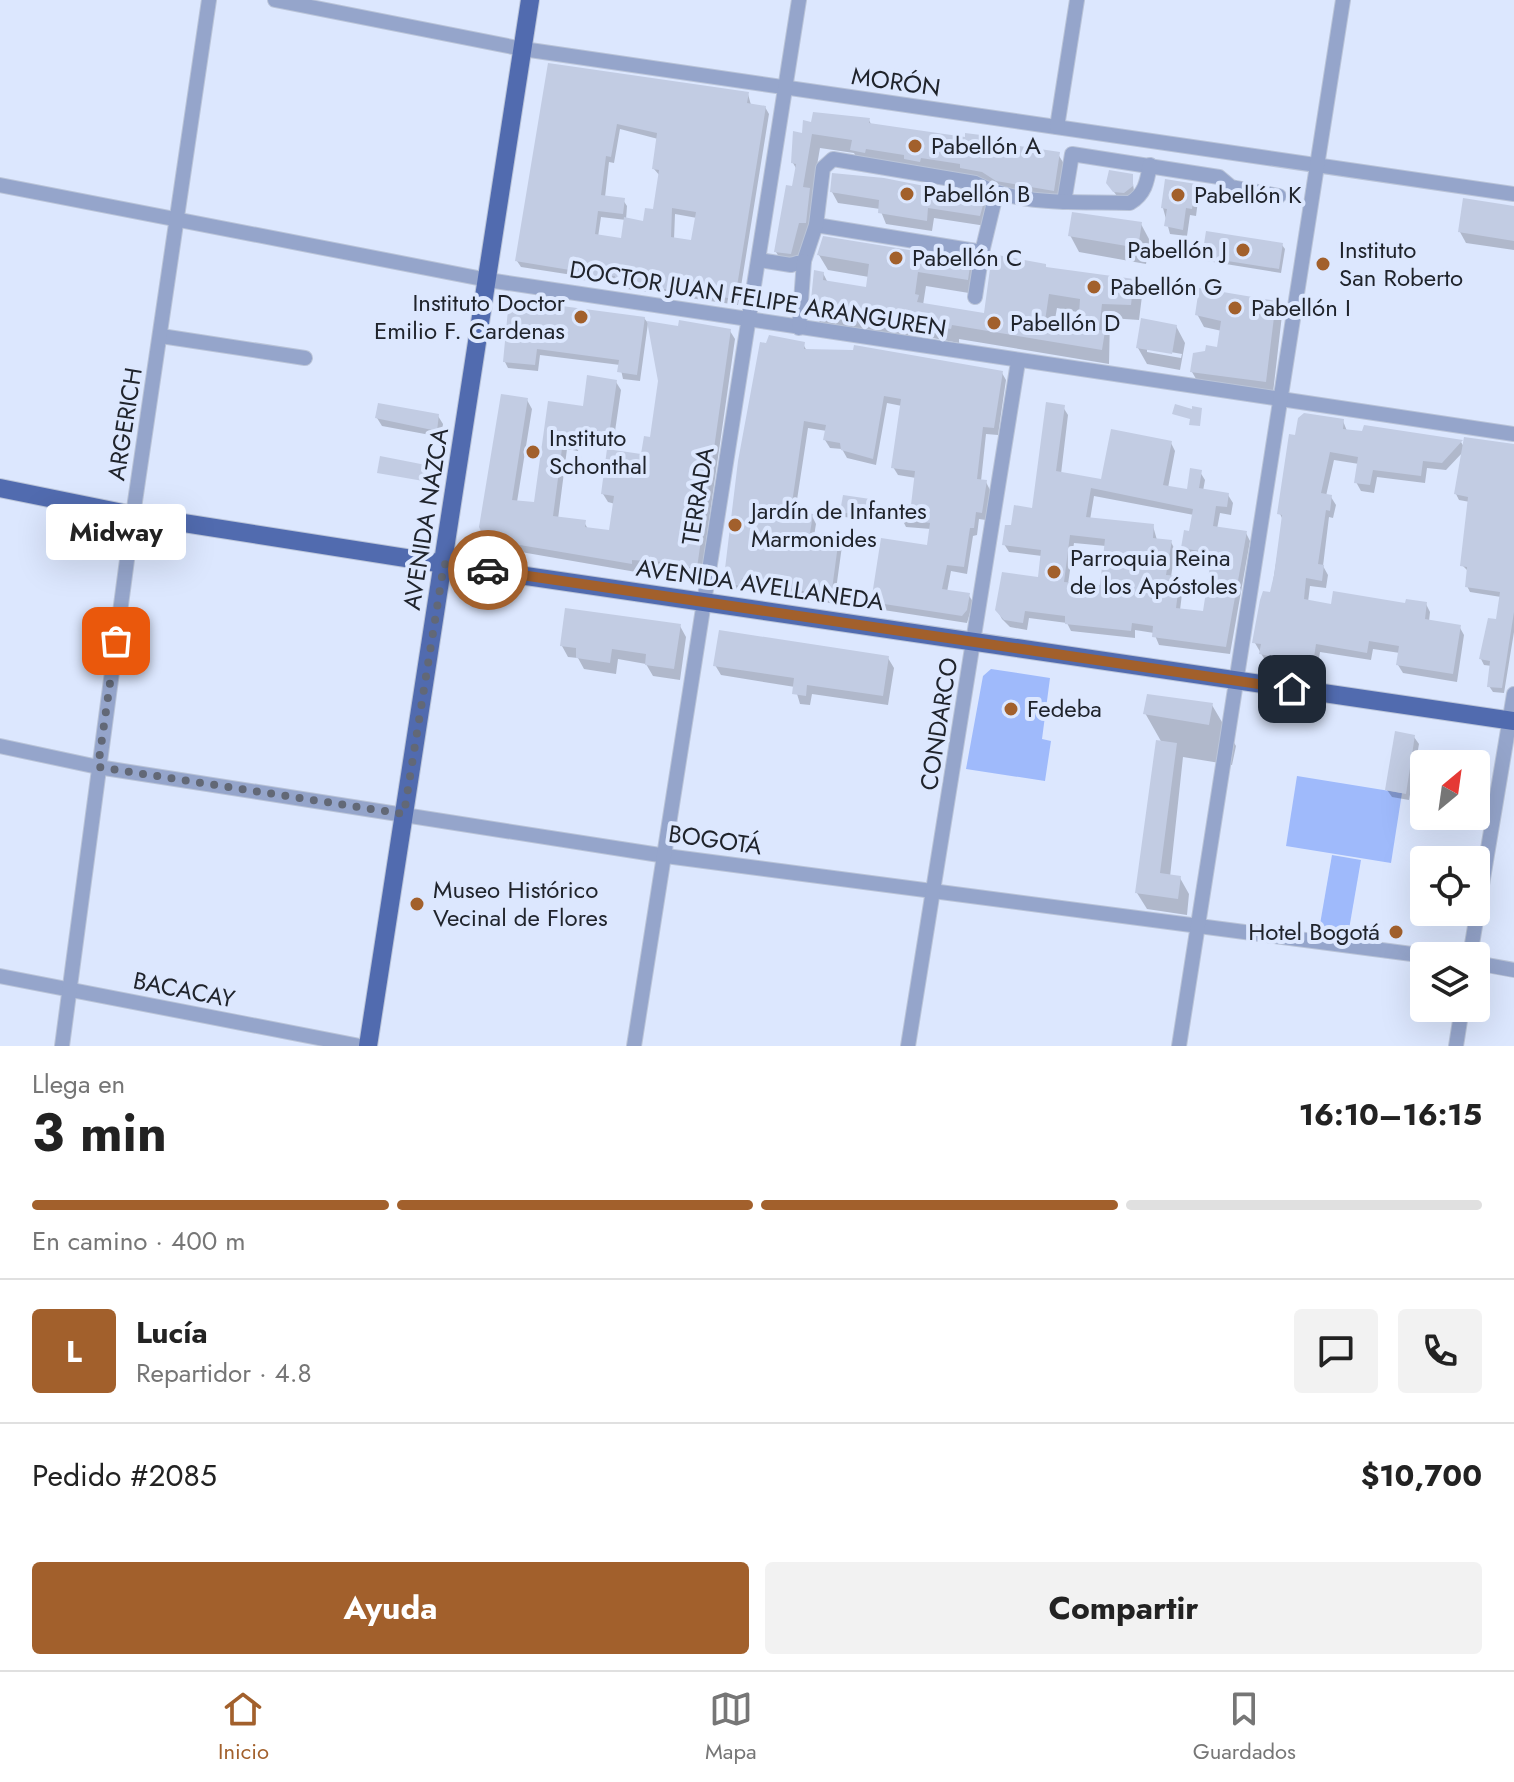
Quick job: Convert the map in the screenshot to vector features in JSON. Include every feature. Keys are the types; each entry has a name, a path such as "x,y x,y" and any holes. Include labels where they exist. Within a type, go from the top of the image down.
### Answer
{"main road":[{"name":"AVENIDA NAZCA","path":"368,1046 530,0"},
{"name":"AVENIDA AVELLANEDA","path":"0,488 133,515 444,564 1512,720"}],"street":[{"name":"ARGERICH","path":"62,1046 133,515 179,222 209,0"},
{"name":"MORÓN","path":"275,0 523,49 1514,194"},
{"name":"TERRADA","path":"634,1046 799,0"},
{"path":"1057,127 1077,0"},
{"path":"1179,1046 1343,0"},
{"path":"1064,202 1072,154 1219,177 1231,187 1279,196"},
{"path":"799,328 804,261 816,225 823,168 833,159 975,183 996,194 1064,202 1130,203 1146,187 1150,165"},
{"name":"DOCTOR JUAN FELIPE ARANGUREN","path":"0,185 488,280 1018,362 1514,434"},
{"path":"975,297 996,194"},
{"path":"816,225 982,252"},
{"path":"759,260 791,265 804,261"},
{"path":"161,336 305,358"},
{"name":"CONDARCO","path":"908,1046 1018,362"},
{"path":"1472,942 1514,694"},
{"name":"BOGOTÁ","path":"0,746 98,767 666,856 1410,954"},
{"path":"1490,966 1514,970"},
{"name":"BACACAY","path":"0,976 360,1046"},
{"path":"1456,1046 1460,1022"}],"shaded area":[{"name":"Fedeba","path":"991,669 1050,678 1042,739 1051,741 1045,781 966,769 983,676"},
{"path":"1297,776 1402,793 1391,863 1286,846"},
{"path":"1332,855 1361,860 1348,935 1319,930"}],"building":[{"path":"548,63 749,92 747,103 766,106 735,299 614,282 615,276 575,274 576,271 515,261","holes":["617,124 657,133 652,169 659,170 653,209 645,208 643,221 624,217 621,238 595,234 598,211 623,214 625,198 601,195 606,156 611,157","672,208 696,212 691,240 671,237"]},
{"path":"813,112 870,118 869,123 965,137 965,133 981,135 980,140 1060,152 1054,191 996,181 982,172 960,168 960,164 921,158 920,162 904,159 904,155 866,149 865,153 850,150 852,140 812,134 803,187 810,188 806,223 799,223 791,254 774,252 786,185 792,186 796,164 791,163 793,131 802,133 803,120 811,122"},
{"path":"1109,170 1133,174 1133,186 1124,193 1113,192 1106,183"},
{"name":"Pabellón B","path":"832,173 884,178 985,198 980,216 928,208 927,221 878,213 879,200 830,192"},
{"name":"Pabellón K","path":"1165,179 1196,184 1192,209 1186,208 1183,230 1164,226 1167,209 1161,208"},
{"path":"1463,198 1514,206 1514,241 1458,232"},
{"path":"1072,212 1142,222 1138,248 1068,236"},
{"name":"Pabellón J","path":"1206,231 1283,243 1279,269 1202,257"},
{"path":"823,236 971,260 968,280 918,272 915,294 919,295 917,302 984,313 992,254 1046,264 1046,267 1134,279 1131,305 1102,304 1099,330 1105,331 1102,350 952,325 951,329 914,322 914,326 810,310 814,270 824,272 823,280 866,287 869,264 817,255","holes":["1049,294 1080,299 1078,327 1045,321"]},
{"path":"1199,288 1276,301 1266,382 1190,372 1193,353 1205,351 1206,345 1217,347 1221,321 1195,315"},
{"path":"509,299 645,317 637,375 617,372 619,360 537,349 535,365 503,362"},
{"path":"1141,318 1177,325 1172,354 1136,348"},
{"path":"679,320 731,329 697,568 632,560 632,564 485,539 479,527 501,394 528,398 512,500 534,502 548,401 583,406 587,375 617,380 608,442 575,437 573,443 563,441 553,516 586,520 585,527 609,530 614,496 601,494 607,449 641,454 644,436 650,437 658,381 647,321 678,326"},
{"path":"769,335 805,342 804,349 853,350 854,345 1003,371 994,428 983,427 977,479 987,480 982,513 976,512 974,528 970,528 964,567 947,565 942,589 970,593 967,610 962,616 871,602 881,538 927,545 930,523 900,519 902,504 911,505 915,471 891,468 901,399 884,396 873,459 841,450 840,443 823,440 826,425 804,421 791,510 813,514 810,533 839,537 831,597 742,578 740,586 727,583 724,577 738,461 760,342 766,343"},
{"path":"1046,402 1065,405 1056,471 1101,479 1111,429 1172,441 1163,485 1187,489 1190,468 1202,470 1199,488 1229,493 1227,507 1216,506 1213,526 1247,531 1226,647 1152,637 1153,626 1132,623 1131,631 1065,624 1065,616 1025,611 1023,623 1004,620 995,610 1002,572 1038,577 1041,550 1002,545 1005,525 1011,525 1014,505 1032,508","holes":["1091,488 1193,509 1189,531 1184,530 1181,548 1212,553 1203,611 1176,608 1180,576 1166,575 1172,540 1153,538 1154,524 1086,517","1070,535 1105,539 1100,585 1064,582"]},
{"path":"378,403 439,414 437,431 375,418"},
{"path":"1175,404 1192,409 1192,406 1202,408 1200,426 1189,425 1190,419 1172,414"},
{"path":"1304,413 1344,419 1343,429 1362,431 1364,425 1463,440 1442,463 1423,461 1421,476 1373,470 1370,485 1354,483 1358,457 1330,452 1321,493 1332,495 1330,511 1326,510 1318,564 1324,565 1322,581 1306,578 1304,599 1331,604 1333,591 1405,603 1406,599 1427,602 1425,619 1461,625 1453,674 1396,665 1399,646 1369,641 1367,653 1316,644 1313,664 1259,654 1261,644 1252,643 1260,600 1263,591 1270,592 1274,575 1282,515 1277,514 1289,434 1295,435 1298,418"},
{"path":"1464,437 1514,444 1514,612 1502,688 1487,687 1490,661 1479,659 1488,618 1496,619 1500,592 1465,587 1467,567 1460,566 1468,497 1454,494"},
{"path":"380,456 431,466 429,482 377,473"},
{"path":"843,495 877,500 875,518 840,512"},
{"path":"565,608 681,624 674,669 645,665 646,654 612,649 610,663 576,658 576,648 560,646"},
{"path":"719,630 889,656 883,696 807,685 806,696 792,694 794,678 713,666"},
{"path":"1147,694 1213,703 1209,725 1143,714"},
{"path":"1395,731 1415,735 1413,750 1410,750 1406,794 1385,790"},
{"path":"1156,740 1177,743 1160,873 1181,876 1178,899 1135,893"}],"way so far":[{"path":"116,641 98,767 404,814 444,564 488,570"}],"place":[{"name":"Pabellón A","path":"915,146"},
{"name":"Pabellón B","path":"907,194"},
{"name":"Pabellón K","path":"1178,195"},
{"name":"Pabellón J","path":"1243,250"},
{"name":"Pabellón C","path":"896,258"},
{"name":"Instituto San Roberto","path":"1323,264"},
{"name":"Pabellón G","path":"1094,287"},
{"name":"Pabellón I","path":"1235,308"},
{"name":"Instituto Doctor Emilio F. Cardenas","path":"581,317"},
{"name":"Pabellón D","path":"994,323"},
{"name":"Instituto Schonthal","path":"533,452"},
{"name":"Jardín de Infantes Marmonides","path":"735,525"},
{"name":"Parroquia Reina de los Apóstoles","path":"1054,572"},
{"name":"Midway","path":"116,641"},
{"name":"Fedeba","path":"1011,709"},
{"name":"Museo Histórico Vecinal de Flores","path":"417,904"},
{"name":"Hotel Bogotá","path":"1396,932"}],"route":[{"path":"488,570 1292,689"}]}
